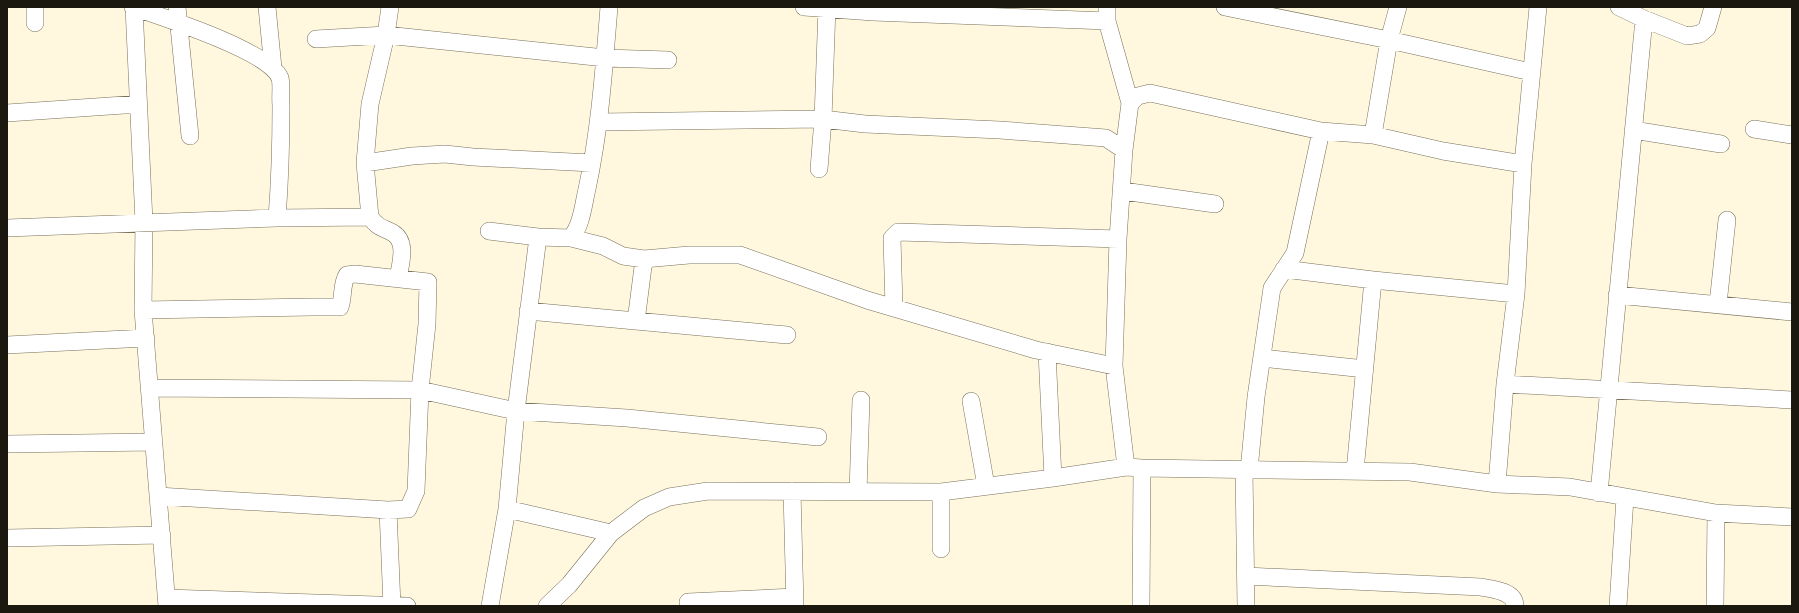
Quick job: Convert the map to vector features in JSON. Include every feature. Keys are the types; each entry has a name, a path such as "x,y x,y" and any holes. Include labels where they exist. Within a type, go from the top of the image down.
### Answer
{"street":[{"path":"277,218 281,136 280,78 272,68 257,58 177,14 134,7 144,222 144,310 167,602 407,606"},
{"path":"267,7 272,68"},
{"path":"390,7 386,35 370,104 365,163 370,217 382,229 392,232 400,240 402,245 398,280"},
{"path":"571,238 578,229 599,122 609,7"},
{"path":"804,7 827,7 873,12 1107,14 1130,103 1124,150 1123,190 1118,239 1114,366 1134,468 1141,606"},
{"path":"819,169 824,119 827,7"},
{"path":"1225,7 1389,40 1531,72"},
{"path":"1373,135 1389,40 1398,7"},
{"path":"1497,484 1516,294 1523,164 1538,7"},
{"path":"1619,7 1644,19 1687,36 1700,34 1708,28 1713,7"},
{"path":"177,14 190,136"},
{"path":"1599,493 1644,19"},
{"path":"316,39 386,35 605,58 668,60"},
{"path":"1130,103 1138,96 1150,93 1321,131 1373,135 1443,151 1523,164"},
{"path":"7,113 139,104"},
{"path":"599,122 824,119 865,124 1000,130 1106,138 1124,150"},
{"path":"1754,129 1792,135"},
{"path":"1633,130 1721,144"},
{"path":"1246,606 1246,470 1272,288 1295,253 1321,131"},
{"path":"365,163 412,156 445,154 473,157 592,163"},
{"path":"1123,190 1215,204"},
{"path":"7,228 144,222 370,217"},
{"path":"1718,304 1727,220"},
{"path":"488,231 538,237 571,238 603,246 623,256 644,259 689,255 740,255 894,308 1047,352 1114,366"},
{"path":"894,308 892,238 898,232 1118,239"},
{"path":"490,606 507,509 516,411 538,237"},
{"path":"636,321 644,259"},
{"path":"1284,269 1373,280 1516,294"},
{"path":"144,310 312,307 333,308 340,307 343,300 344,280 348,275 355,274 398,280 428,282 427,324 420,390 416,491 408,509 388,510 158,496"},
{"path":"1355,471 1373,280"},
{"path":"1617,295 1792,312"},
{"path":"528,311 787,336"},
{"path":"7,345 146,338"},
{"path":"1047,352 1053,478"},
{"path":"1262,358 1365,369"},
{"path":"1506,384 1792,400"},
{"path":"150,388 420,390 516,411 627,418 818,437"},
{"path":"858,492 861,400"},
{"path":"971,401 986,486"},
{"path":"7,444 154,442"},
{"path":"547,606 569,585 611,533 644,508 670,497 708,491 940,492 1134,468 1410,472 1497,484 1570,487 1716,513 1792,518"},
{"path":"688,602 795,601 792,491"},
{"path":"940,492 940,549"},
{"path":"1618,606 1625,498"},
{"path":"507,509 611,533"},
{"path":"388,510 392,606"},
{"path":"1716,513 1717,605"},
{"path":"7,538 162,535"},
{"path":"1246,576 1481,587 1498,589 1513,598 1515,606"}]}
